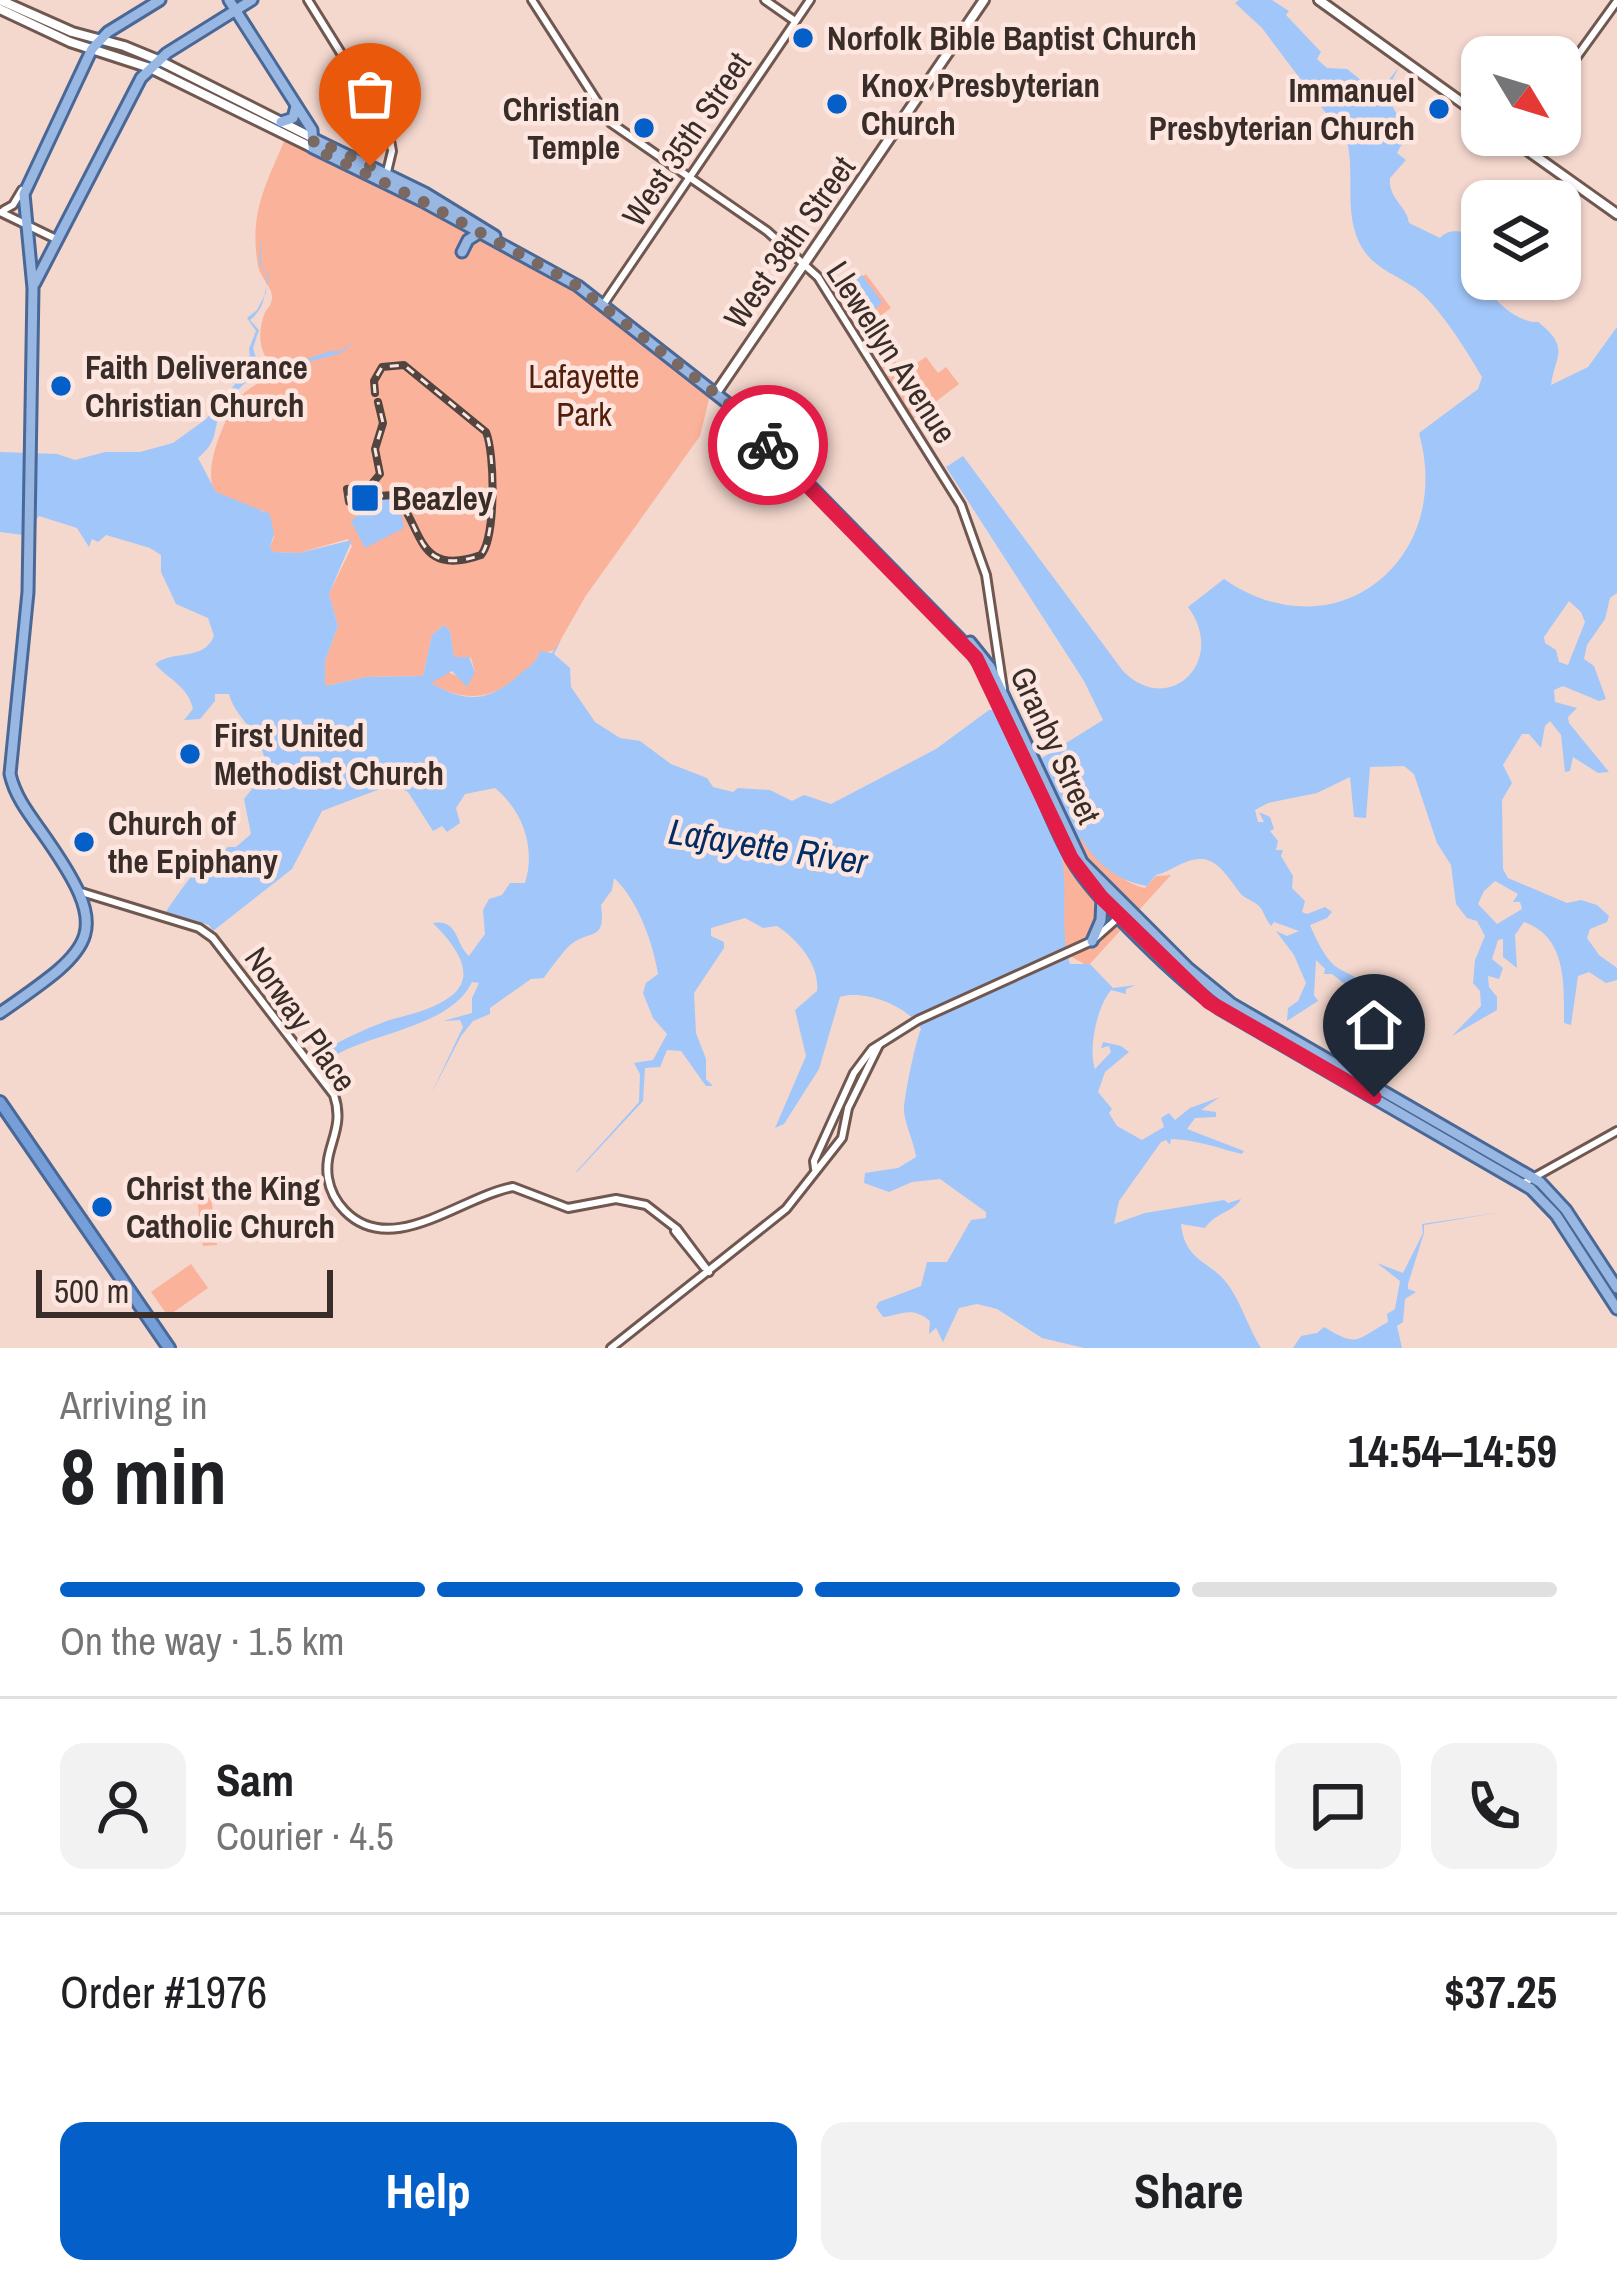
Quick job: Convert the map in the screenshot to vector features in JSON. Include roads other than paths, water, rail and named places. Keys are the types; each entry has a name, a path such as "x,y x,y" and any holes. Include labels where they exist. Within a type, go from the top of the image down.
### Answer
{"highway":[{"path":"0,1102 170,1348"}],"main road":[{"path":"0,0 96,45"},
{"path":"0,1009 73,957 86,929 78,891 19,800 10,774 29,546 33,288 25,188 96,45 160,0"},
{"path":"33,288 131,95 154,64 233,5 252,0"},
{"name":"West 38th Street","path":"717,390 984,0"},
{"path":"1319,0 1461,102"},
{"path":"233,5 314,143"},
{"path":"0,9 154,64 280,122 314,143"},
{"path":"154,64 385,178"},
{"path":"280,122 292,119 296,106"},
{"path":"1540,156 1617,214"},
{"name":"Granby Street","path":"385,178 605,303"},
{"name":"Granby Street","path":"385,178 567,272 717,390 965,645 1001,699 1077,862 1102,898 1124,912"},
{"path":"462,252 479,233"},
{"name":"Granby Street","path":"1077,862 1209,1002 1430,1124 1563,1206 1617,1288"},
{"path":"1092,941 1101,920 1102,898"},
{"name":"Granby Street","path":"1430,1124 1500,1170 1528,1181 1617,1309"}],"street":[{"path":"308,0 388,129 392,147 385,178"},
{"name":"Llewellyn Avenue","path":"532,0 611,123 804,261 961,505 981,555 1001,699"},
{"path":"765,0 795,21"},
{"name":"West 35th Street","path":"605,303 810,0"},
{"path":"1581,51 1617,1"},
{"path":"0,211 10,208 25,188"},
{"path":"0,211 59,241"},
{"name":"Norway Place","path":"78,891 199,928 213,938 334,1095 339,1124 327,1177 336,1200 359,1222 381,1228 414,1224 513,1187 568,1208 631,1200 646,1204 670,1222 709,1271"},
{"path":"815,1169 814,1161 857,1068 881,1042 908,1025 1092,941 1124,912"},
{"path":"611,1348 780,1216 842,1138 848,1108 881,1042"},
{"path":"1528,1181 1617,1131"}],"water":[{"name":"Lafayette River","path":"1272,0 1289,11 1286,15 1321,52 1317,59 1327,68 1347,69 1372,89 1384,86 1399,67 1385,94 1403,124 1410,121 1418,128 1407,135 1397,153 1406,160 1390,178 1392,192 1409,223 1440,238 1461,232 1461,300 1497,300 1548,331 1558,345 1551,385 1588,367 1617,327 1617,593 1610,598 1605,619 1587,645 1584,659 1594,666 1606,699 1599,701 1563,686 1554,690 1555,702 1577,708 1568,717 1569,723 1609,772 1598,773 1573,757 1570,771 1565,772 1561,735 1550,721 1541,748 1529,734 1522,734 1503,765 1512,783 1502,800 1503,869 1508,878 1567,903 1581,900 1597,905 1609,916 1607,922 1590,929 1587,938 1617,968 1617,980 1606,983 1589,972 1578,976 1571,1025 1564,1023 1563,978 1556,950 1538,929 1524,922 1515,935 1517,968 1503,957 1503,939 1498,940 1492,959 1503,968 1499,979 1488,976 1497,1010 1452,1036 1481,1006 1480,991 1473,983 1475,960 1485,936 1477,921 1467,918 1456,904 1451,865 1437,843 1414,774 1404,766 1370,767 1366,818 1354,817 1350,777 1317,793 1255,810 1258,822 1264,822 1259,812 1270,817 1276,850 1283,850 1281,856 1293,876 1292,888 1305,901 1302,912 1325,907 1332,912 1310,925 1321,948 1334,965 1363,985 1357,994 1332,974 1324,974 1316,960 1314,995 1318,1001 1287,1021 1288,1008 1298,1001 1306,983 1276,931 1287,936 1299,931 1274,922 1271,926 1260,907 1241,894 1218,866 1206,859 1193,860 1156,875 1147,886 1108,870 1081,838 1060,850 1070,964 1090,964 1113,988 1136,985 1126,989 1126,994 1111,990 1095,1028 1095,1069 1111,1052 1109,1046 1101,1048 1103,1042 1129,1052 1105,1072 1098,1092 1112,1109 1109,1113 1117,1126 1142,1140 1164,1127 1161,1118 1169,1113 1175,1120 1190,1108 1220,1097 1201,1110 1216,1112 1216,1117 1195,1118 1187,1129 1244,1151 1179,1139 1171,1139 1170,1145 1161,1142 1119,1201 1114,1224 1145,1213 1241,1199 1205,1228 1181,1224 1188,1247 1231,1289 1261,1348 1084,1348 1042,1338 997,1309 977,1304 959,1308 943,1342 936,1328 929,1334 930,1321 918,1314 883,1317 876,1307 879,1302 921,1286 927,1262 947,1262 971,1220 986,1218 986,1212 940,1179 912,1182 889,1192 864,1183 865,1173 898,1168 916,1157 904,1106 921,1029 907,1013 885,1001 861,995 840,997 819,1069 784,1124 775,1128 806,1056 795,1010 817,991 806,954 777,926 763,928 745,918 711,928 711,936 724,942 724,948 694,993 696,1033 706,1059 706,1079 713,1086 706,1086 681,1051 667,1050 660,1067 645,1068 643,1101 575,1173 639,1102 640,1074 634,1063 653,1060 667,1034 653,1018 643,993 646,983 658,974 648,936 630,898 614,878 601,905 599,930 569,946 544,978 531,979 490,1008 490,1014 473,1021 431,1094 463,1027 460,1020 443,1021 472,1013 479,983 472,982 462,997 429,1019 332,1057 328,1071 321,1059 328,1048 371,1027 439,1004 461,985 460,959 433,923 448,925 469,956 485,934 483,910 489,899 502,895 510,883 525,883 528,844 520,819 495,788 465,794 456,808 460,823 447,832 442,826 433,831 408,792 393,784 322,811 292,869 213,931 209,925 166,912 202,864 251,834 244,799 267,770 260,744 229,694 215,694 215,701 200,719 184,720 193,709 190,701 155,664 209,644 214,636 208,618 176,604 161,572 161,555 150,548 106,535 98,542 92,539 89,547 77,528 39,516 23,535 0,532 0,452 57,454 75,460 173,443 206,419 251,365 249,349 256,331 247,318 264,296 259,310 250,320 259,330 253,348 259,368 270,371 340,351 355,341 341,353 265,374 255,374 227,403 212,441 198,458 216,492 270,514 273,552 299,553 352,540 329,594 338,626 325,661 325,686 366,677 423,676 432,635 444,625 450,631 454,657 469,657 475,672 467,687 452,671 431,683 467,697 488,694 530,666 540,651 552,653 561,640 554,654 570,668 571,687 595,722 620,738 640,741 671,764 707,778 713,787 733,792 738,788 770,790 792,801 804,795 831,804 936,749 989,710 1016,709 1042,758 1103,720 1084,681 946,467 963,456 1123,671 1141,684 1174,686 1188,677 1201,646 1199,627 1188,607 1224,579 1266,600 1306,607 1344,600 1377,582 1402,555 1419,520 1426,479 1419,433 1478,389 1482,377 1433,305 1364,251 1352,217 1347,141 1262,28 1235,3","holes":["1569,601 1585,622 1568,665 1559,662 1556,650 1544,637","1495,881 1518,894 1513,902 1520,902 1522,909 1497,924 1478,904"]},
{"path":"862,275 882,302 865,321 843,290"},
{"path":"379,498 399,504 404,528 365,548 351,521"},
{"path":"1502,1212 1424,1225 1424,1233 1408,1284 1416,1292 1405,1299 1403,1322 1397,1326 1402,1348 1293,1348 1301,1336 1324,1327 1357,1339 1388,1322 1400,1281 1377,1263 1403,1273 1423,1233 1422,1224"}],"railway":[{"path":"375,393 374,381 382,367 404,365 486,432 492,495 489,532 481,555 443,560 431,554 393,495 379,496 362,507 349,502 347,489 370,486 380,474 375,449 383,423 378,402"}],"place":[{"name":"Norfolk Bible Baptist Church","path":"803,38"},
{"name":"Knox Presbyterian Church","path":"837,104"},
{"name":"Immanuel Presbyterian Church","path":"1439,109"},
{"name":"Christian Temple","path":"644,128"},
{"name":"Faith Deliverance Christian Church","path":"61,386"},
{"name":"Beazley","path":"365,498"},
{"name":"First United Methodist Church","path":"190,754"},
{"name":"Church of the Epiphany","path":"84,842"},
{"name":"Christ the King Catholic Church","path":"102,1207"}],"park label":[{"name":"Lafayette Park","path":"584,395"}]}
